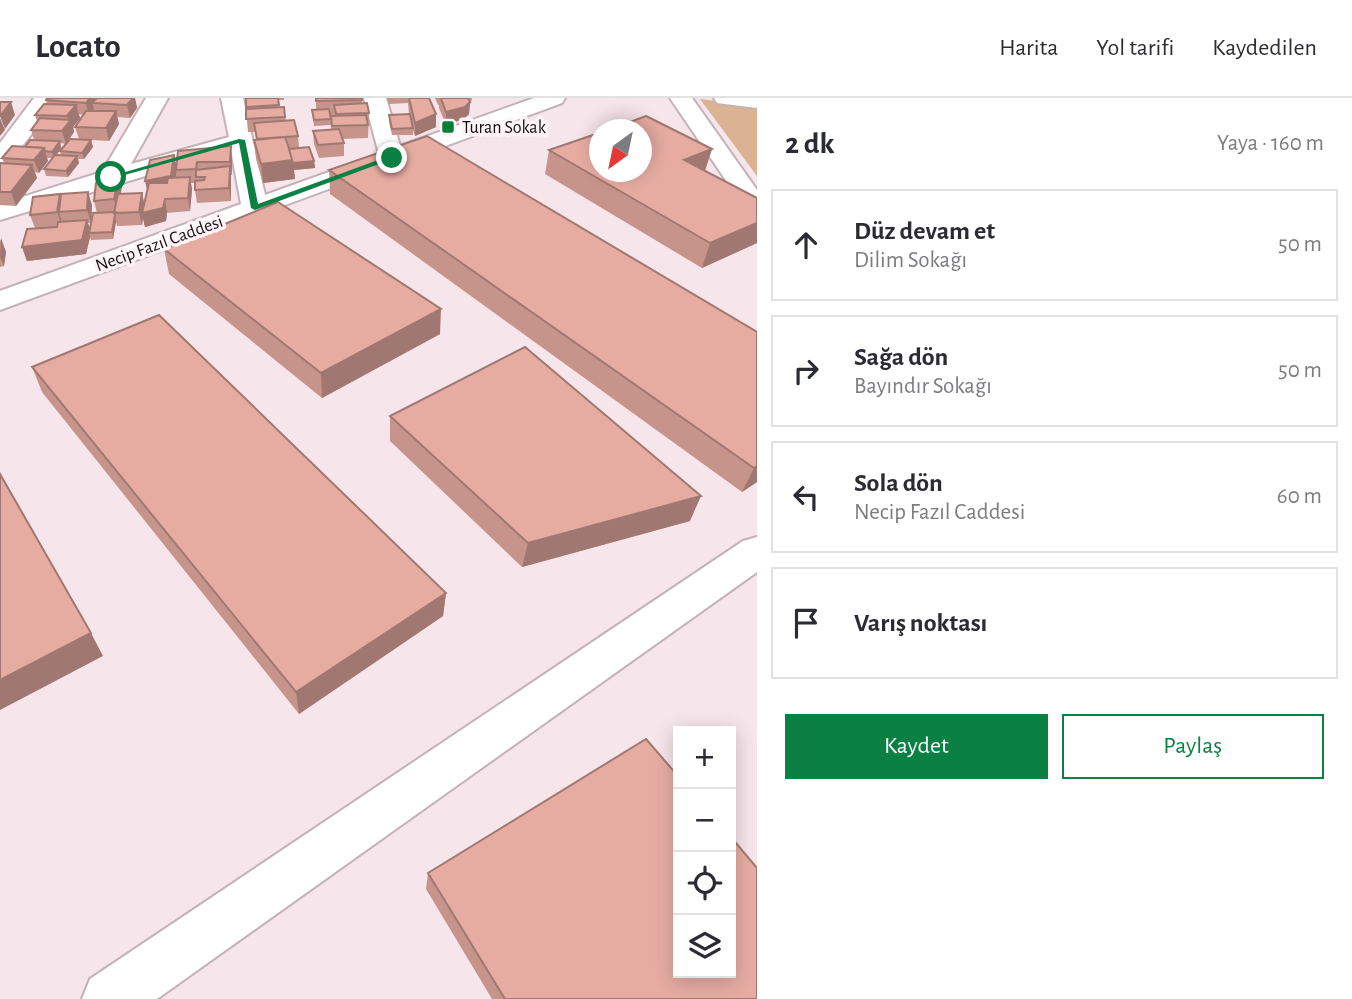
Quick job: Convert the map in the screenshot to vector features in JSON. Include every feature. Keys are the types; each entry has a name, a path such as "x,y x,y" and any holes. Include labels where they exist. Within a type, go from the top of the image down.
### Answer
{"street":[{"path":"111,177 157,98"},
{"path":"232,98 255,208"},
{"path":"375,98 392,158"},
{"path":"477,98 490,121"},
{"name":"Necip Fazıl Caddesi","path":"0,301 554,98"},
{"path":"681,98 757,208"},
{"path":"725,98 757,102"},
{"path":"0,159 46,100"},
{"path":"0,212 242,140"},
{"path":"110,999 757,552"}],"shaded area":[{"path":"700,99 757,106 757,176"}],"building":[{"path":"90,98 86,103 46,100"},
{"path":"97,98 133,98 127,105 92,103"},
{"path":"246,98 278,98 279,105 246,107"},
{"path":"316,98 362,98 362,100 316,101"},
{"path":"409,98 429,98 436,114 415,123"},
{"path":"441,98 468,98 470,102 465,107 446,112"},
{"path":"0,102 11,102 0,116"},
{"path":"367,103 369,113 336,114 334,105"},
{"path":"44,104 76,105 67,116 35,115"},
{"path":"284,107 285,117 246,119 246,109"},
{"path":"329,109 331,119 314,120 312,110"},
{"path":"86,111 116,111 106,128 75,127"},
{"path":"410,114 413,128 392,129 389,115"},
{"path":"366,115 368,125 332,126 331,116"},
{"path":"40,118 71,120 62,131 31,130"},
{"path":"652,119 712,149 684,160 757,198 757,223 710,243 604,182 652,182"},
{"path":"294,120 298,136 257,139 254,123"},
{"path":"339,129 344,143 318,145 313,131"},
{"path":"427,136 757,332 757,466 754,468 329,170"},
{"path":"589,136 589,173 549,150"},
{"path":"285,137 293,160 261,164 254,140"},
{"path":"70,139 91,140 82,153 60,151"},
{"path":"30,140 60,141 52,152 45,151 44,148 25,147"},
{"path":"12,146 44,148 34,160 2,158"},
{"path":"231,146 230,162 197,162 196,169 176,170 178,151"},
{"path":"309,147 314,161 293,163 289,149"},
{"path":"55,155 77,156 66,171 44,169"},
{"path":"174,155 171,176 145,181 150,160"},
{"path":"0,163 32,165 11,192 0,192"},
{"path":"230,166 229,188 195,190 195,181 204,180 205,177 196,177 196,170"},
{"path":"119,173 114,199 94,201 96,183"},
{"path":"190,177 188,198 165,199 163,208 142,213 149,183 167,183 168,178"},
{"path":"88,192 87,210 59,212 61,194"},
{"path":"142,193 139,212 114,213 118,194"},
{"path":"60,194 57,212 30,215 33,197"},
{"path":"278,202 441,309 321,373 164,249"},
{"path":"115,212 112,232 89,233 93,213"},
{"path":"87,220 82,240 22,247 27,229 57,227 58,222"},
{"path":"159,315 446,593 296,692 32,367"},
{"path":"525,347 701,496 528,543 390,416"},
{"path":"0,474 91,633 0,680"},
{"path":"646,739 673,770 673,978 736,978 736,843 757,868 757,999 505,999 428,873"}],"place":[{"name":"Turan Sokak","path":"448,127"}],"route":[{"path":"111,177 242,140 255,208 392,158"}]}
